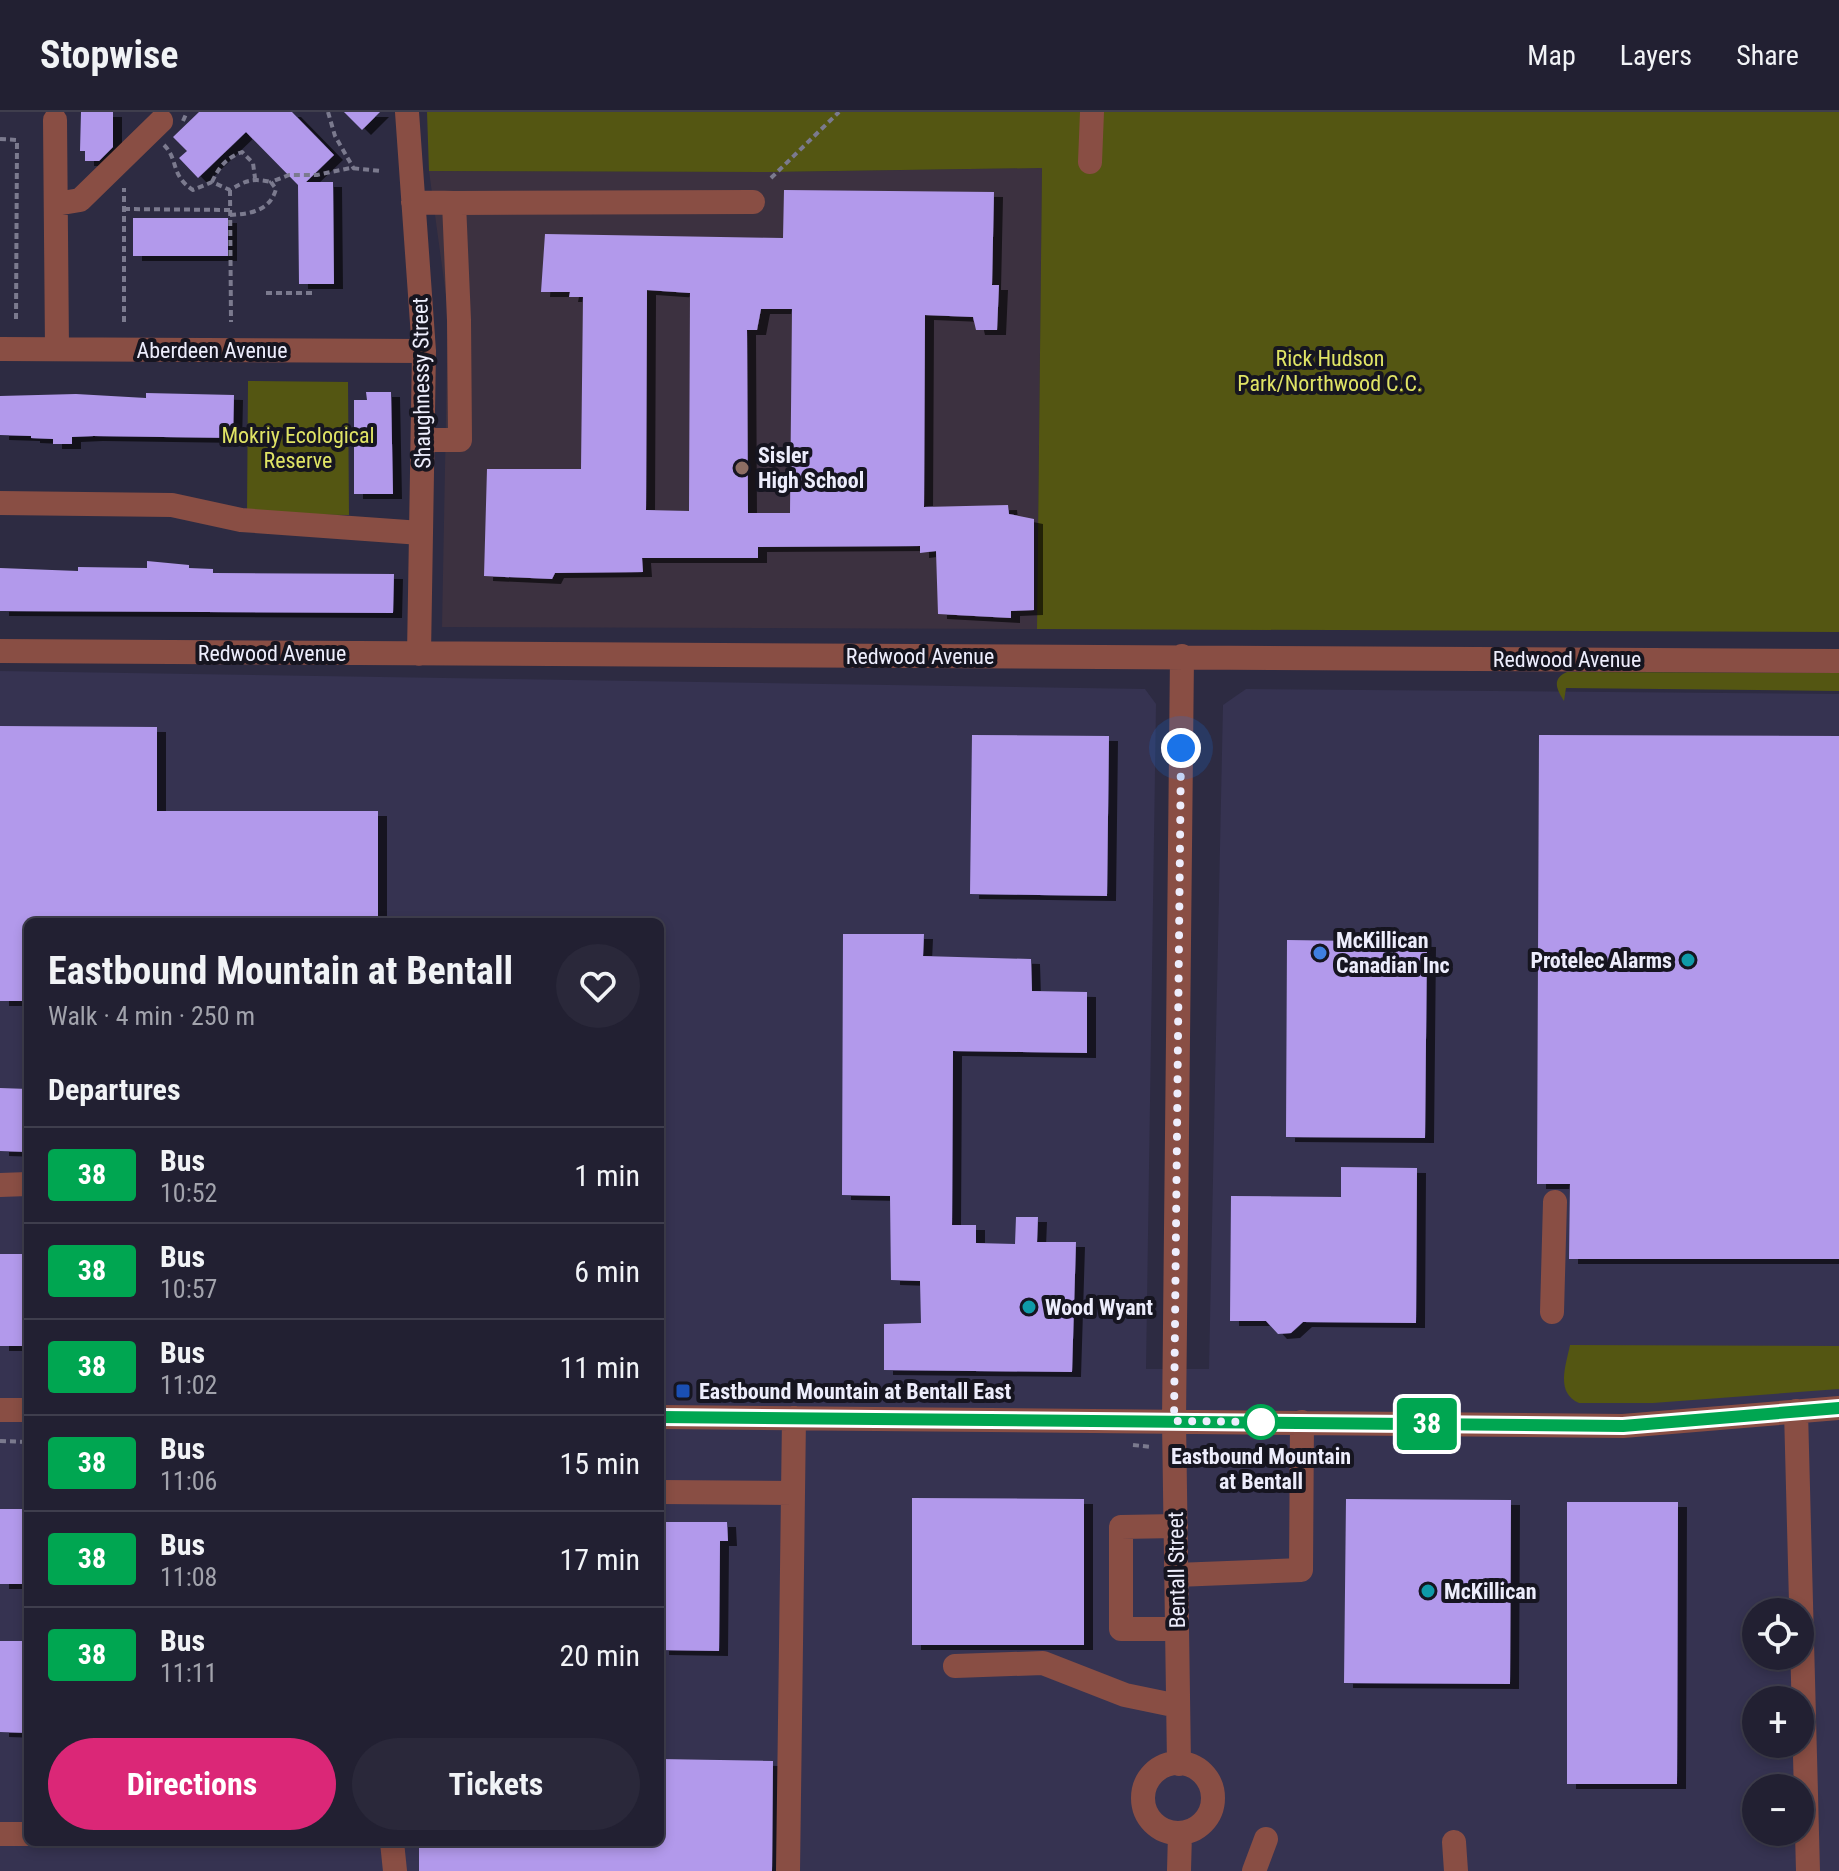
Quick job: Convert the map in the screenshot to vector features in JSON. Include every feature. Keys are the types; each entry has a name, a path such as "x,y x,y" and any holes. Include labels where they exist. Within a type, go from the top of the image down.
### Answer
{"street":[{"name":"Shaughnessy Street","path":"407,112 424,351 419,654"},
{"path":"1090,162 1092,112"},
{"path":"55,120 57,349"},
{"path":"56,204 80,200 161,121"},
{"path":"413,202 753,202"},
{"path":"423,440 460,440 454,203"},
{"name":"Aberdeen Avenue","path":"0,349 424,351"},
{"path":"0,503 172,505 241,520 421,533"},
{"name":"Redwood Avenue","path":"0,651 1839,661"},
{"name":"Bentall Street","path":"1179,1764 1174,1421 1182,656"},
{"path":"0,1185 24,1184"},
{"path":"1552,1312 1555,1202"},
{"path":"664,1417 1623,1426 1839,1408"},
{"path":"0,1410 24,1410"},
{"path":"1796,1411 1808,1871"},
{"path":"788,1871 794,1418"},
{"path":"1176,1575 1301,1570 1302,1422"},
{"path":"664,1492 793,1493"},
{"path":"1176,1526 1121,1527 1121,1629 1177,1629"},
{"path":"955,1666 1043,1663 1125,1695 1178,1706"},
{"path":"1179,1764 1192,1767 1204,1775 1213,1796 1211,1810 1205,1820 1194,1829 1180,1833 1154,1824 1147,1814 1143,1798 1151,1776 1162,1767 1179,1764"},
{"path":"1179,1871 1180,1833"},
{"path":"0,1834 24,1834"},
{"path":"1254,1871 1266,1839"},
{"path":"1454,1842 1456,1871"},
{"path":"392,1846 395,1871"}],"path":[{"path":"328,112 335,136 354,169"},
{"path":"771,178 839,112"},
{"path":"161,121 172,162 182,183 193,190 212,182 218,168 230,157 242,152 253,163 255,178"},
{"path":"0,139 17,140 16,321"},
{"path":"230,190 255,178 271,182 289,175 317,175 354,169 381,171"},
{"path":"212,182 230,190"},
{"path":"124,209 253,214 275,195 276,189 271,182"},
{"path":"124,185 124,322"},
{"path":"230,190 231,322"},
{"path":"266,293 313,293"},
{"path":"0,1441 24,1442"}],"shaded area":[{"name":"Sisler High School","path":"1042,168 1037,629 442,627 448,310 429,171 775,172"},
{"path":"0,671 1145,689 1156,704 1146,1369 1209,1369 1223,705 1246,689 1839,694 1839,1871 0,1871"}],"green space":[{"name":"Rick Hudson Park/Northwood C.C.","path":"427,112 1839,112 1839,632 1037,629 1042,168 769,172 429,171"},
{"name":"Mokriy Ecological Reserve","path":"248,381 348,382 349,515 247,514"},
{"path":"1567,672 1839,673 1839,691 1566,688 1564,701 1557,681"},
{"path":"1570,1345 1839,1346 1839,1389 1653,1403 1579,1403 1567,1393 1565,1386"}],"building":[{"path":"81,112 113,112 113,147 99,161 85,161 85,151 80,151"},
{"path":"199,112 292,112 334,155 306,182 333,182 334,284 299,284 298,185 246,132 198,178 179,158 187,151 173,137"},
{"path":"344,112 380,112 362,130"},
{"path":"784,190 994,192 992,285 999,285 997,330 976,330 973,317 925,315 924,507 1008,505 1009,514 1034,519 1034,610 1011,611 1011,618 938,614 936,551 920,553 920,546 758,547 758,558 642,558 643,572 555,573 552,579 484,576 487,469 581,469 583,297 569,297 570,292 541,292 545,234 783,238","holes":["647,290 690,293 689,511 646,510","761,309 792,309 790,513 748,513 747,330 757,330"]},
{"path":"133,218 228,218 228,256 133,256"},
{"path":"366,392 391,392 393,494 354,494 354,400 367,400"},
{"path":"146,393 234,395 233,438 94,436 72,437 72,444 53,444 53,439 0,435 0,396 76,394 146,398"},
{"path":"147,561 213,569 213,573 394,574 393,613 0,611 0,568 78,571 78,567 147,568"},
{"path":"0,726 157,727 157,811 378,811 378,918 24,918 24,1001 0,1001"},
{"path":"972,735 1109,736 1107,896 970,894"},
{"name":"Protelec Alarms","path":"1539,735 1839,736 1839,1259 1569,1259 1570,1184 1537,1184"},
{"path":"843,934 924,934 923,956 1031,959 1032,991 1087,992 1087,1053 953,1051 952,1225 976,1225 976,1243 1015,1244 1016,1217 1038,1217 1037,1242 1076,1242 1072,1372 884,1370 884,1324 921,1323 920,1281 891,1280 890,1196 842,1195"},
{"path":"1287,940 1427,942 1425,1138 1286,1137"},
{"path":"0,1088 24,1089 24,1152 0,1151"},
{"path":"1341,1167 1417,1168 1416,1323 1303,1322 1291,1333 1278,1334 1266,1321 1230,1321 1231,1196 1341,1197"},
{"path":"0,1254 24,1254 24,1346 0,1346"},
{"path":"912,1498 1084,1499 1084,1645 912,1645"},
{"name":"McKillican","path":"1346,1499 1511,1500 1510,1684 1344,1683"},
{"path":"1567,1502 1678,1502 1677,1784 1567,1784"},
{"path":"0,1509 24,1509 24,1584 0,1584"},
{"path":"664,1522 727,1522 728,1541 720,1541 719,1651 664,1650"},
{"path":"0,1641 24,1641 24,1733 0,1732"},
{"path":"664,1759 773,1761 772,1871 419,1871 419,1846 664,1846"}],"bus line":[{"name":"38","path":"664,1417 1623,1426 1839,1408"}],"place":[{"name":"Sisler High School","path":"742,468"},
{"name":"McKillican Canadian Inc","path":"1320,953"},
{"name":"Protelec Alarms","path":"1688,960"},
{"name":"Wood Wyant","path":"1029,1307"},
{"name":"Eastbound Mountain at Bentall East","path":"683,1391"},
{"name":"Eastbound Mountain at Bentall","path":"1261,1422"},
{"name":"McKillican","path":"1428,1591"}],"route":[{"path":"1181,748 1174,1421 1261,1422"}]}
